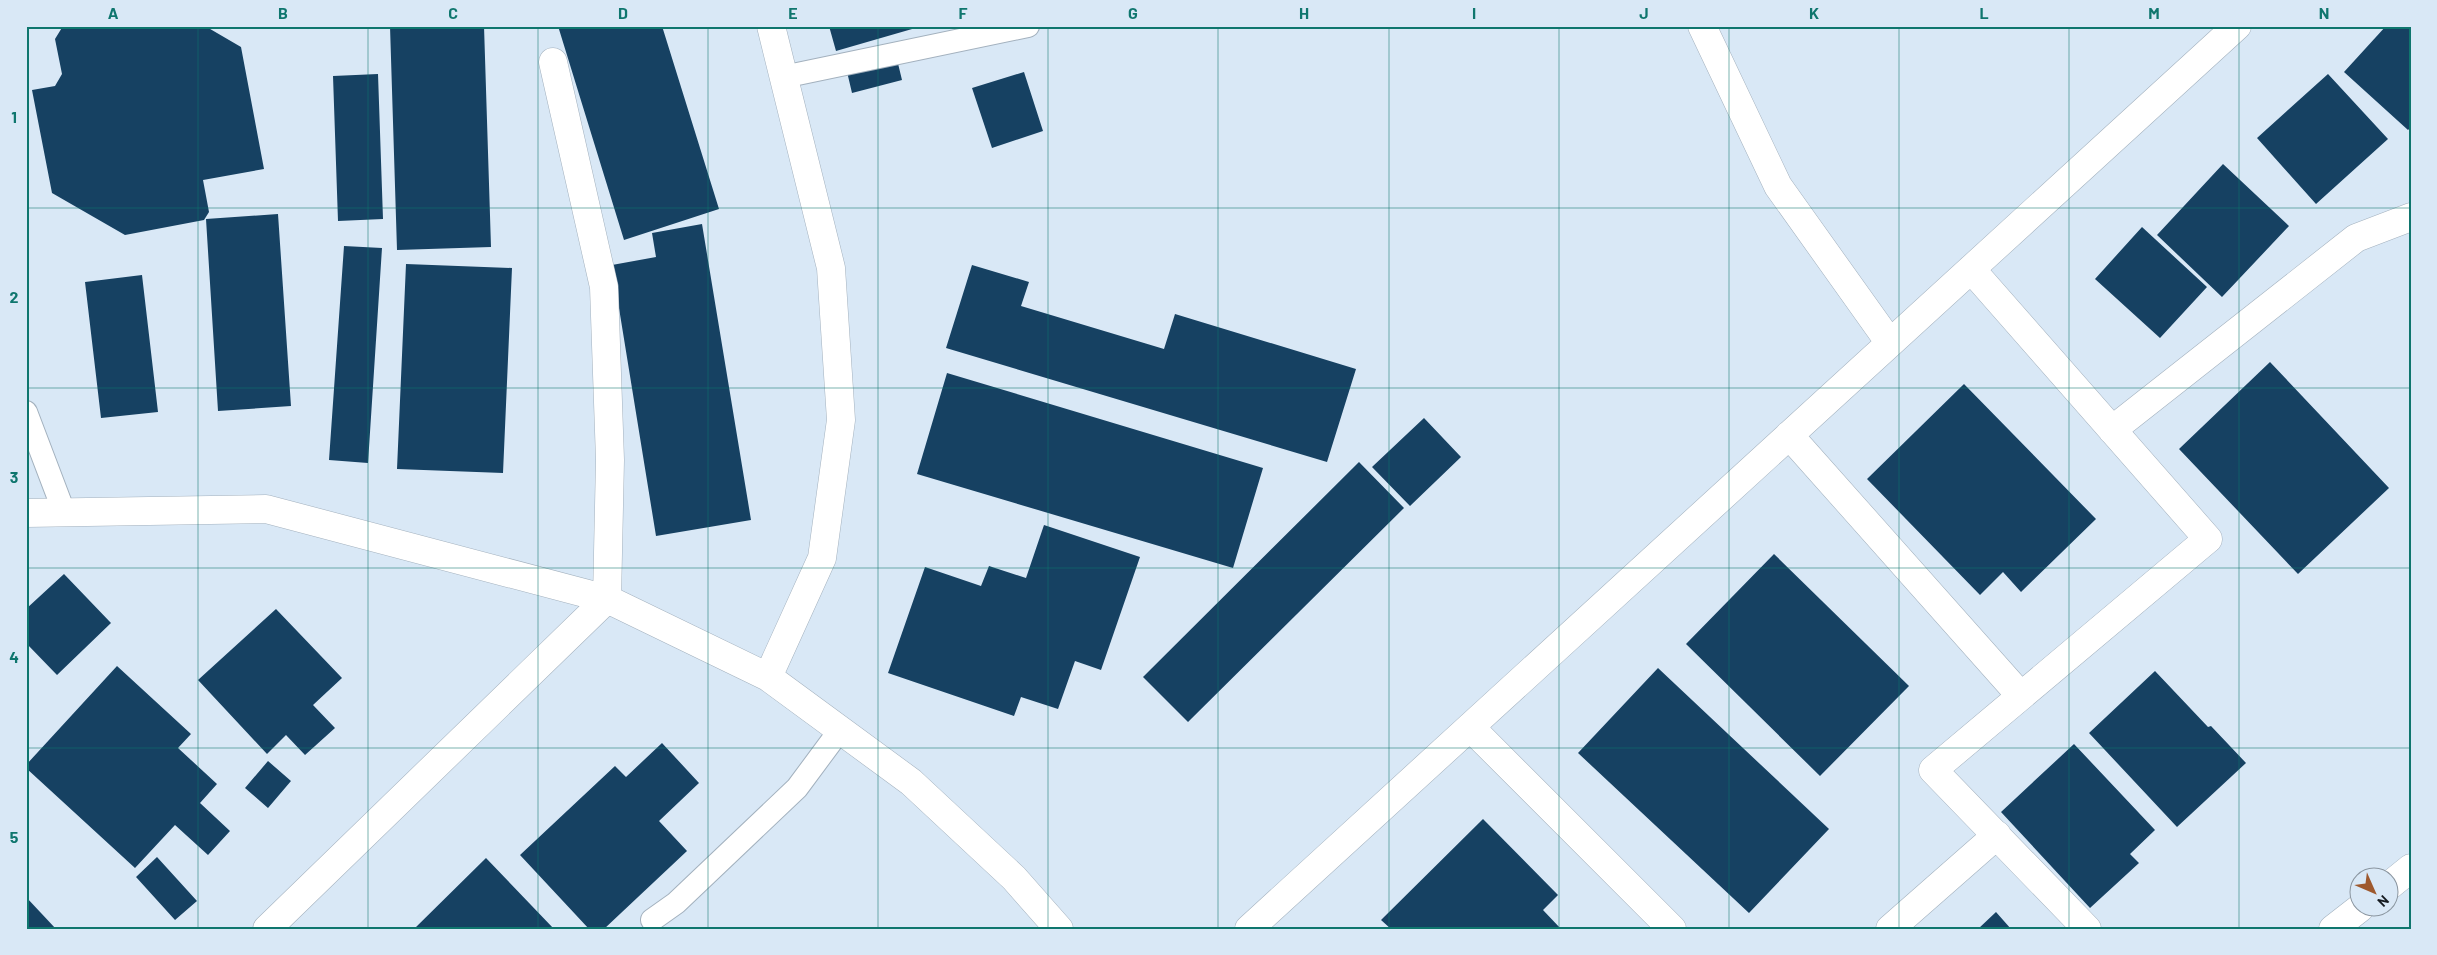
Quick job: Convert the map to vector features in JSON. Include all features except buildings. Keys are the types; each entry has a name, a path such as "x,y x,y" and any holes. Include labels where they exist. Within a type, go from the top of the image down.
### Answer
{"street":[{"path":"768,677 822,558 841,420 831,268 772,26"},
{"path":"1702,26 1778,186 1890,343"},
{"path":"1249,929 2236,26"},
{"path":"267,929 607,599 610,460 604,287 553,62"},
{"path":"2112,430 2356,238 2411,217"},
{"path":"1970,269 2208,539 1933,770 2088,929"},
{"path":"1789,435 2021,696"},
{"path":"26,513 266,509 607,599 768,677 911,782 1014,878 1058,929"},
{"path":"1470,727 1672,929"},
{"path":"1890,929 1997,835"},
{"path":"2400,877 2411,868"},
{"path":"2333,929 2350,916"}],"lane":[{"path":"783,77 1028,26"},
{"path":"26,412 64,512"},
{"path":"652,920 676,903 797,788 840,730"}]}
